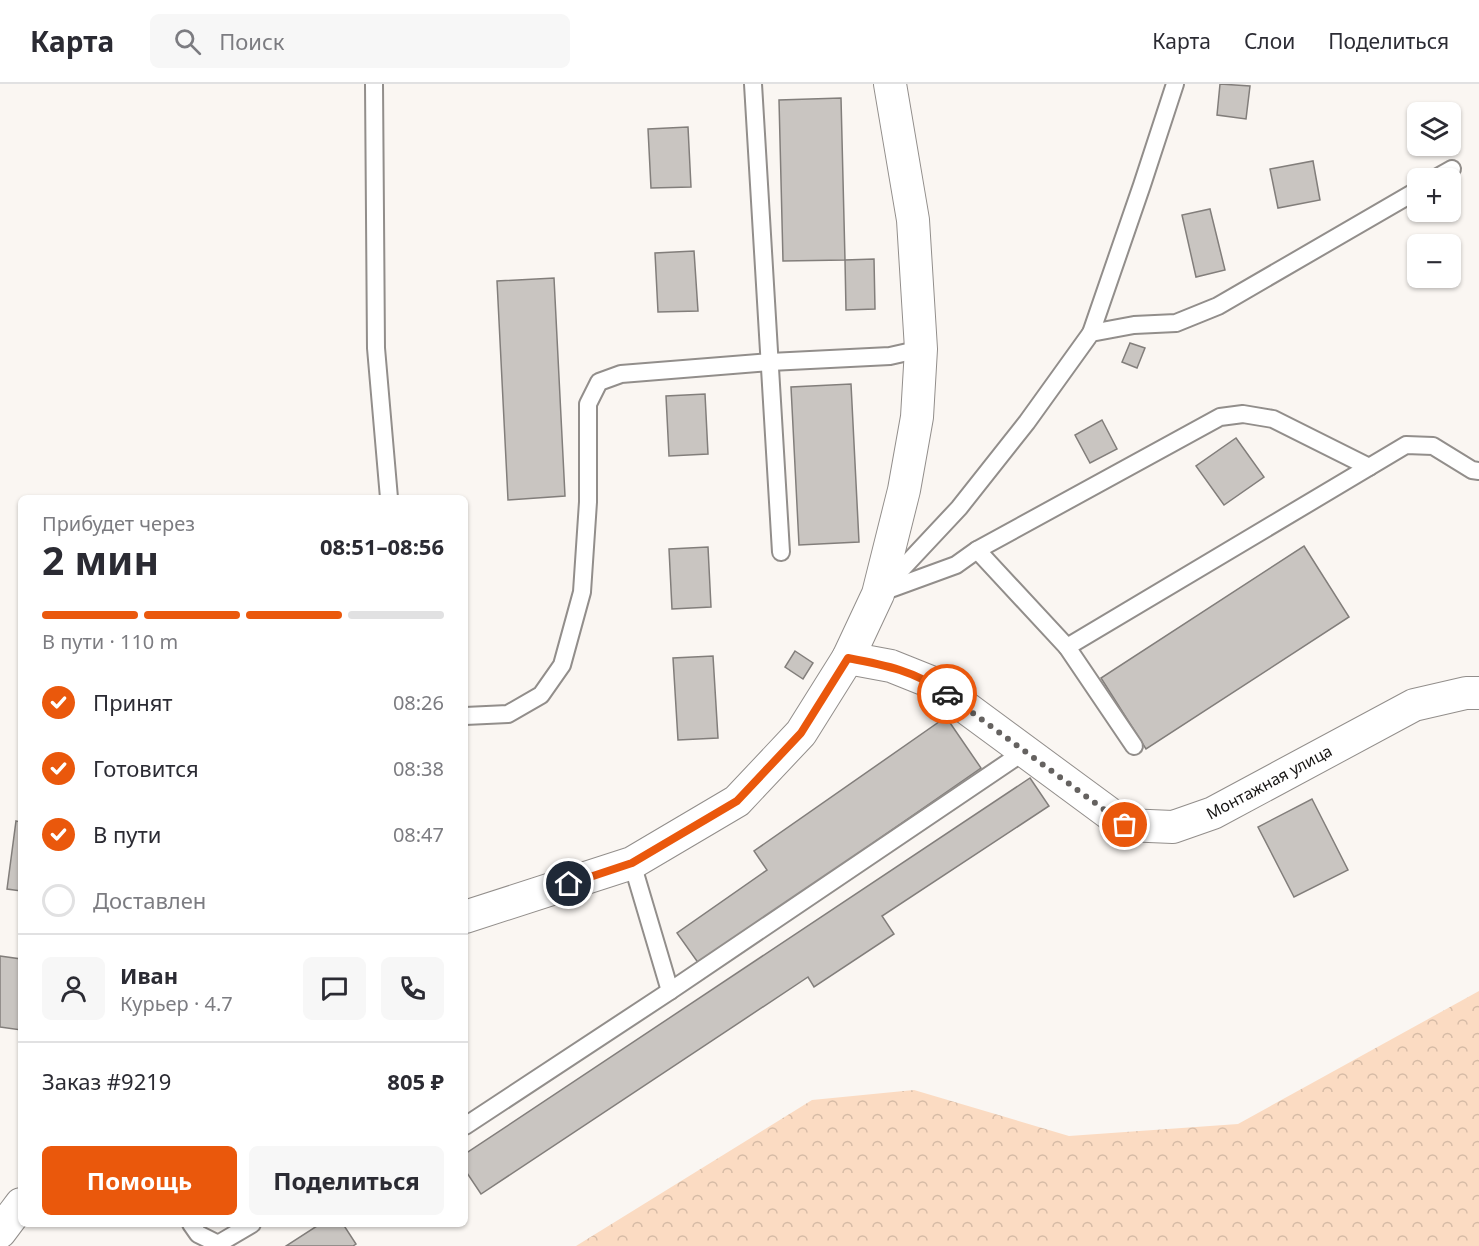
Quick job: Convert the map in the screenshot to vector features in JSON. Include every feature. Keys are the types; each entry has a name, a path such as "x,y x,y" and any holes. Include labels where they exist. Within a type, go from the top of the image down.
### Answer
{"street":[{"path":"468,917 632,863 737,801 801,733 848,658 878,594 904,490 917,417 921,349 913,220 890,84"},
{"name":"Монтажная улица","path":"848,658 891,666 931,682 1125,825 1173,827 1214,813 1414,705 1466,693 1479,693"},
{"path":"0,1232 18,1208"}],"lane":[{"path":"374,84 376,348 389,495"},
{"path":"753,84 781,552"},
{"path":"878,594 959,508 1027,422 1091,333 1175,84"},
{"path":"1091,333 1134,325 1176,323 1218,306 1407,196"},
{"path":"468,716 508,714 541,695 562,665 582,592 588,502 588,404 599,382 621,374 770,362 890,356 921,349"},
{"path":"878,594 956,564 977,550 1220,417 1243,414 1273,419 1369,467"},
{"path":"1067,647 1406,445 1433,446 1472,470 1479,471"},
{"path":"977,550 1067,647 1134,746"},
{"path":"468,1124 670,991 1025,751"},
{"path":"632,863 670,991"},
{"path":"193,1227 198,1234 217,1245 247,1227"}],"green space":[{"path":"1479,991 1479,1246 576,1246 812,1100 914,1090 1069,1136 1238,1124"}],"building":[{"path":"1220,84 1250,86 1246,119 1217,115"},
{"path":"841,98 845,260 783,261 779,100"},
{"path":"688,127 691,187 651,188 648,129"},
{"path":"1313,161 1320,200 1278,208 1270,169"},
{"path":"1210,209 1225,270 1196,277 1182,215"},
{"path":"694,251 698,311 658,312 655,253"},
{"path":"874,259 875,309 846,310 845,260"},
{"path":"554,278 565,496 508,500 497,281"},
{"path":"1130,343 1145,348 1137,368 1122,362"},
{"path":"851,384 859,542 799,545 791,387"},
{"path":"705,394 708,454 669,456 666,396"},
{"path":"1102,420 1117,449 1090,463 1075,435"},
{"path":"1236,438 1264,477 1224,505 1196,466"},
{"path":"1304,546 1349,617 1146,749 1101,678"},
{"path":"708,547 711,607 672,609 669,549"},
{"path":"795,651 813,663 803,679 785,667"},
{"path":"713,656 718,738 678,740 673,658"},
{"path":"946,717 981,768 699,964 677,933 767,870 754,851"},
{"path":"1030,778 1049,806 882,916 894,934 814,987 808,977 481,1194 468,1174 468,1152"},
{"path":"1312,799 1348,870 1294,897 1258,827"},
{"path":"16,821 18,821 18,891 7,889"},
{"path":"0,956 18,959 18,1030 0,1027"},
{"path":"315,1227 345,1227 356,1244 353,1246 286,1246"}],"way so far":[{"path":"947,694 1125,825"}],"route":[{"path":"569,884 632,863 737,801 801,733 848,658 891,666 931,682 947,694"}]}
